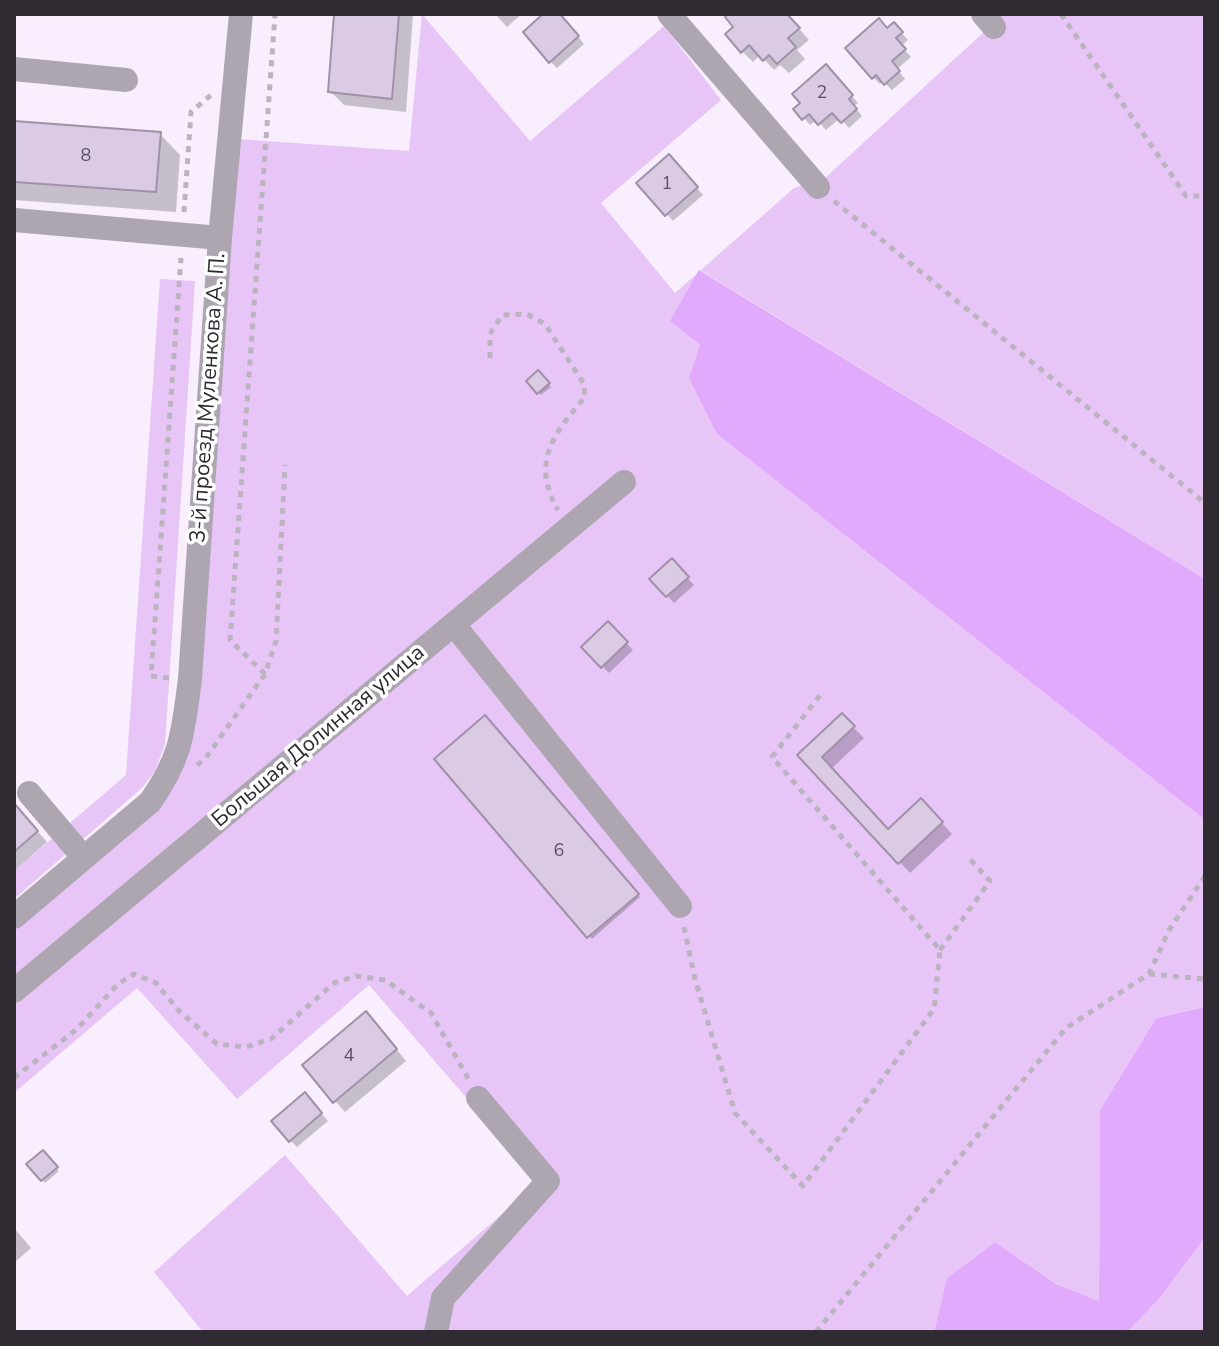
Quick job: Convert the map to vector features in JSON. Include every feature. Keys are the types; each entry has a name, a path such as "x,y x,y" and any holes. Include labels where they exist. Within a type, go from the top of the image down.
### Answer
{"street":[{"name":"3-й проезд Муленкова А. П.","path":"166,780 180,748 190,679 220,238 241,14"},
{"path":"669,14 818,187"},
{"path":"14,69 126,80"},
{"path":"14,220 220,238"},
{"name":"Большая Долинная улица","path":"14,991 624,482"},
{"path":"454,625 680,906"},
{"path":"14,917 150,802 166,780"},
{"path":"29,793 84,858"},
{"path":"436,1332 443,1298 548,1181 478,1098"}],"path":[{"path":"265,674 230,640 275,14"},
{"path":"1061,14 1186,196 1205,196"},
{"path":"190,679 151,676 191,112 212,94 213,81"},
{"path":"818,187 1205,503"},
{"path":"490,358 490,334 502,315 527,314 545,324 584,384 585,397 547,450 546,475 553,502 569,528"},
{"path":"166,780 179,780 205,759 265,674 276,641 285,465"},
{"path":"821,694 772,757 940,950"},
{"path":"680,906 695,979 735,1113 803,1186 934,1009 940,950 990,881 967,856"},
{"path":"816,1332 1066,1028 1149,974 1169,930 1205,876"},
{"path":"14,1078 77,1029 118,984 134,974 156,983 179,1011 217,1044 246,1047 271,1039 334,983 356,976 385,980 431,1013 478,1098"},
{"path":"1149,974 1205,979"}],"shaded area":[{"path":"422,14 530,141 664,26 721,100 601,203 675,293 699,272 671,321 700,345 717,434 1205,820 1205,1007 1156,1018 1100,1110 1099,1301 1056,1284 995,1242 947,1278 934,1332 203,1332 154,1272 285,1155 407,1296 539,1182 369,985 237,1099 137,988 14,1093 14,929 158,806 173,786 237,139 409,151"},
{"path":"971,14 1205,14 1205,579 701,270 794,188 825,178 984,32"},
{"path":"699,270 1205,579 1205,820 717,434 689,378 700,345 670,321"},
{"path":"160,279 195,281 165,744 155,771 142,788 14,899 14,871 126,775"},
{"path":"1205,1007 1205,1237 1159,1299 1127,1332 934,1332 947,1278 995,1242 1056,1284 1099,1301 1100,1110 1156,1018"},
{"path":"1205,1237 1205,1332 1127,1332 1159,1299"}],"building":[{"path":"334,14 399,14 392,99 328,92"},
{"path":"543,14 560,14 579,36 549,63 523,32"},
{"path":"728,14 787,14 800,28 788,38 796,47 777,64 769,55 763,61 749,45 741,53 725,34 733,27 725,17"},
{"path":"879,18 887,28 894,22 903,32 896,38 906,49 892,61 900,71 884,85 876,75 872,79 845,48"},
{"path":"826,64 853,95 849,99 857,109 841,123 832,113 818,125 809,114 802,120 793,109 800,103 792,94"},
{"path":"14,121 161,132 156,192 14,182"},
{"path":"669,154 698,187 665,216 636,183"},
{"path":"538,370 550,383 537,394 526,381"},
{"path":"672,558 689,577 666,597 649,579"},
{"path":"608,621 628,642 601,668 581,647"},
{"path":"842,713 855,726 822,757 888,829 921,798 943,822 898,864 797,755"},
{"path":"485,715 639,894 587,938 434,759"},
{"path":"14,803 38,831 14,852"},
{"path":"366,1011 397,1049 333,1103 302,1065"},
{"path":"305,1092 322,1113 289,1142 271,1121"},
{"path":"43,1150 58,1167 41,1181 26,1164"}]}
